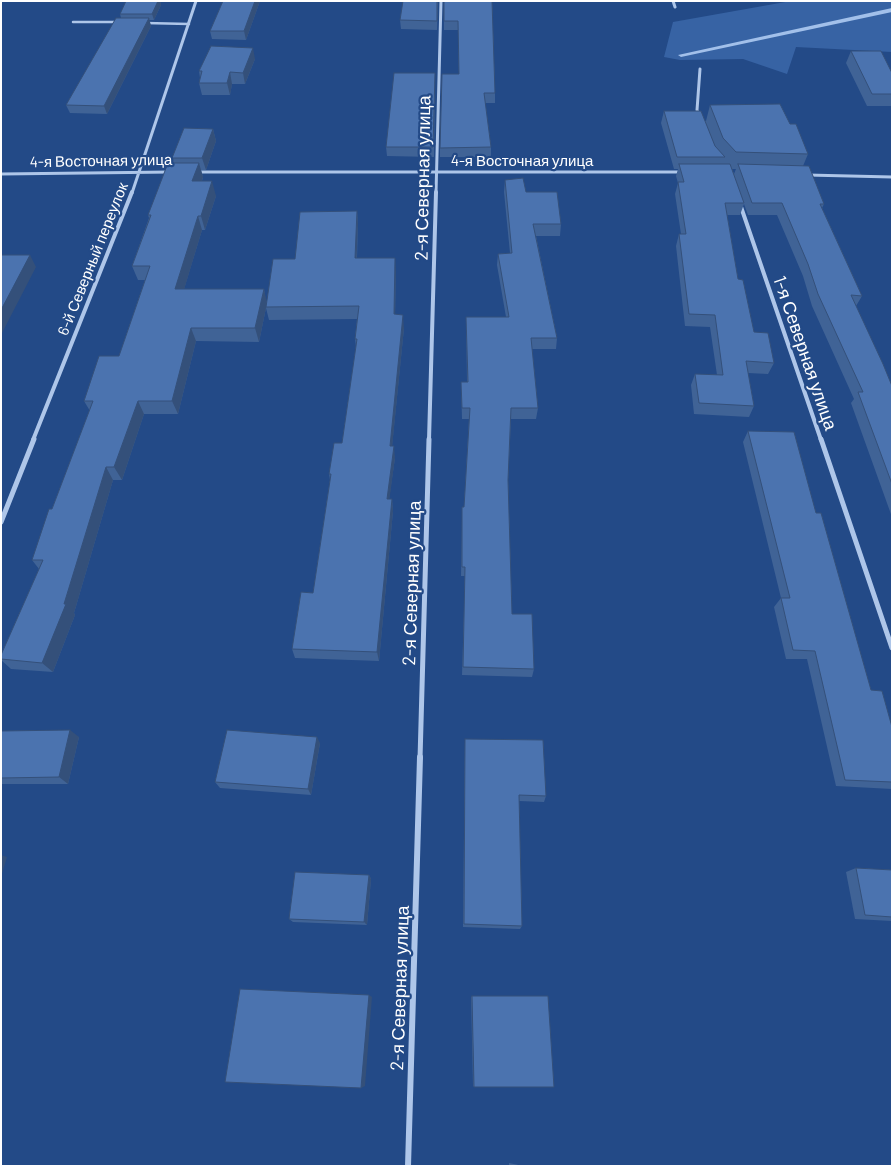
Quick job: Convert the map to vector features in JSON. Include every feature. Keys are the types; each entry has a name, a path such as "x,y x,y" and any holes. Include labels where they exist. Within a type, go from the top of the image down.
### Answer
{"street":[{"name":"6-й Северный переулок","path":"1,522 140,172 196,1"},
{"name":"2-я Северная улица","path":"408,1166 438,172 441,1"},
{"path":"673,1 674,7"},
{"path":"700,69 697,110 700,118"},
{"name":"4-я Восточная улица","path":"1,174 180,172"},
{"name":"4-я Восточная улица","path":"190,172 690,172"},
{"path":"806,175 892,177"},
{"name":"1-я Северная улица","path":"738,200 892,648"}],"lane":[{"path":"73,22 121,22"},
{"path":"140,23 189,24"}],"shaded area":[{"path":"791,1 892,1 892,52 796,47 787,74 743,59 680,60 664,57 673,22"}],"building":[{"path":"126,1 158,1 152,14 120,14"},
{"path":"223,1 255,1 244,31 210,31"},
{"path":"403,1 437,1 437,21 400,20"},
{"path":"444,1 492,1 495,93 484,93 491,147 440,148 442,74 459,74 458,21 444,21"},
{"path":"116,18 149,18 104,106 66,105"},
{"path":"211,46 253,48 243,73 230,72 227,83 199,83 202,71 199,71"},
{"path":"851,51 881,51 892,73 892,94 872,94"},
{"path":"394,73 435,73 433,147 386,147"},
{"path":"780,104 790,124 796,124 808,154 736,152 723,138 710,105"},
{"path":"664,111 701,111 715,146 725,157 677,157"},
{"path":"184,128 213,129 202,158 172,158"},
{"path":"168,163 199,163 192,181 212,181 201,216 198,216 175,289 264,289 255,328 191,328 172,401 138,401 114,467 106,467 64,604 66,604 42,663 1,659 1,655 43,560 32,560 49,509 52,509 93,401 84,401 99,356 119,356 150,266 132,266 151,215 148,215"},
{"path":"679,164 730,164 744,203 725,203 738,279 743,280 754,332 768,333 774,363 746,361 754,406 699,403 695,374 723,375 715,315 689,314 679,234 686,234 678,182 684,182"},
{"path":"738,164 809,166 824,204 820,204 862,296 851,295 892,386 892,484 858,392 863,392 818,294 808,264 782,203 752,203"},
{"path":"523,178 526,192 557,192 561,224 533,224 557,338 531,338 538,408 511,408 508,480 512,614 532,614 534,669 463,667 465,567 462,567 462,507 464,507 470,408 462,408 461,382 468,382 466,317 509,317 498,254 512,253 505,180"},
{"path":"357,211 355,258 395,258 394,314 403,315 390,446 394,446 387,499 392,499 377,652 292,649 301,592 313,593 334,443 342,443 357,339 355,339 359,306 266,307 273,259 295,259 300,212"},
{"path":"1,255 30,255 1,310"},
{"path":"748,431 794,432 816,513 821,513 871,690 882,691 892,727 892,782 845,780 815,651 793,650 781,598 790,598"},
{"path":"70,730 59,777 1,778 1,731"},
{"path":"227,730 317,737 308,789 215,782"},
{"path":"465,739 543,740 546,796 519,795 522,926 464,924"},
{"path":"856,868 892,870 892,917 865,915"},
{"path":"295,872 369,875 364,922 289,919"},
{"path":"240,989 369,995 361,1088 225,1082"},
{"path":"472,996 548,996 554,1087 474,1087"}],"waterway":[{"path":"681,55 892,10"}]}
